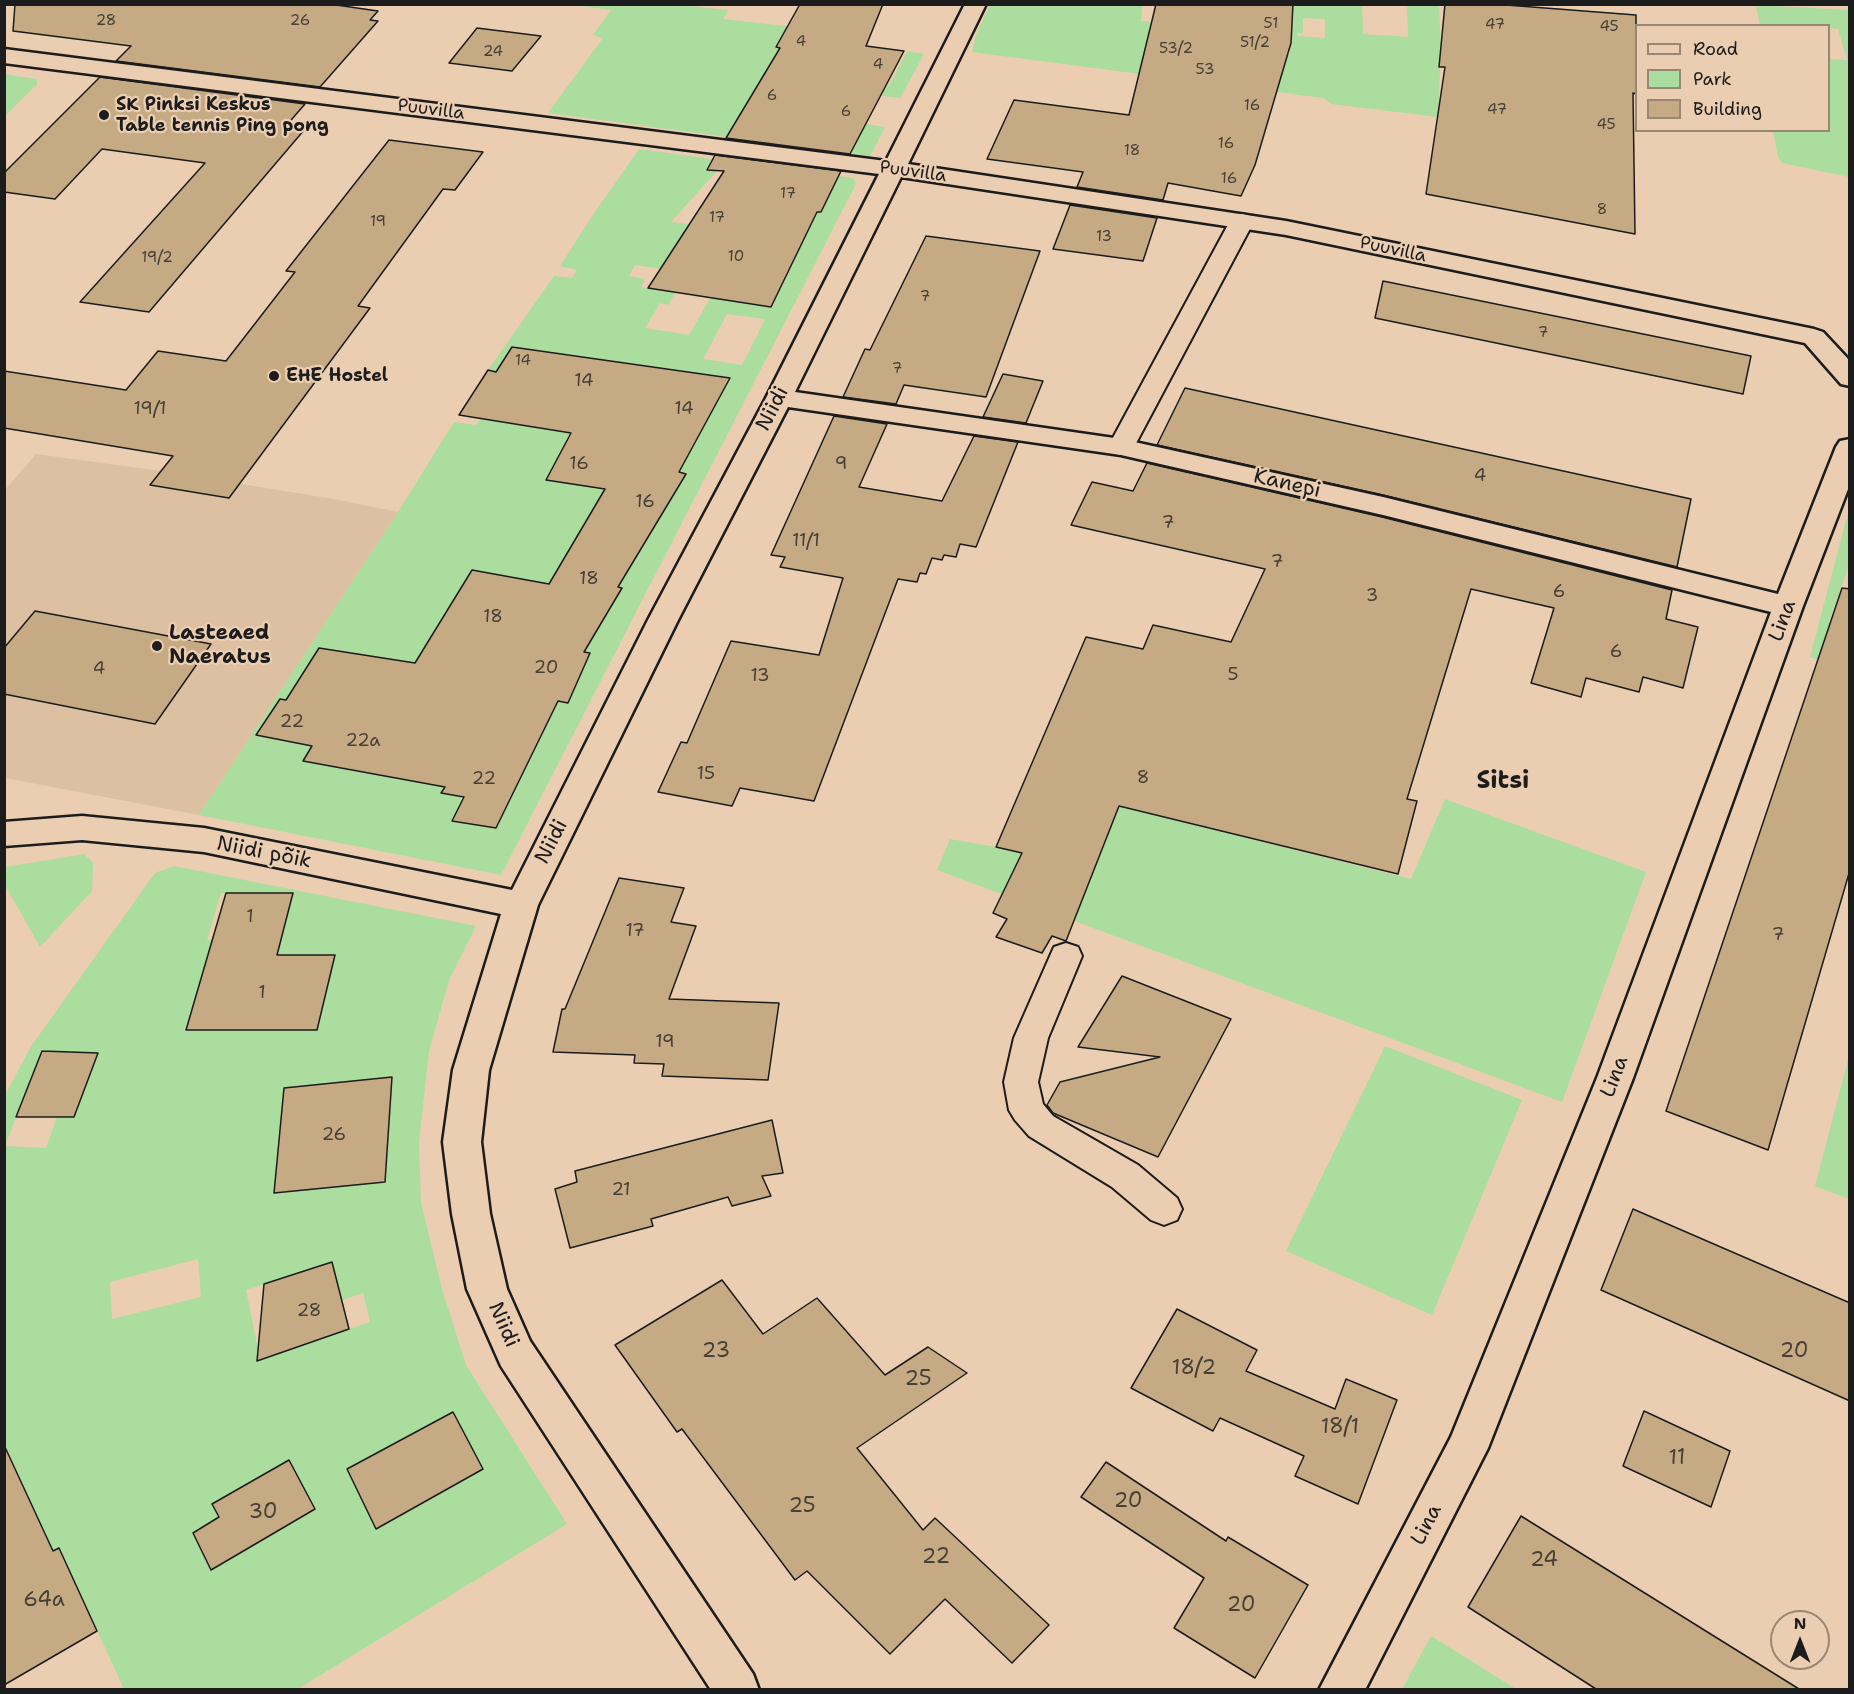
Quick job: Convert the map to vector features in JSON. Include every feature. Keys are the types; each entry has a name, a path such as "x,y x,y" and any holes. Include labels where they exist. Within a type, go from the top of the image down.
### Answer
{"street":[{"name":"Niidi","path":"737,1689 515,1353 487,1289 471,1214 462,1142 471,1070 521,905 976,4"},
{"name":"Puuvilla","path":"4,56 893,169 1286,228 1814,337 1850,378"},
{"name":"Kanepi","path":"779,398 1121,447 1383,506 1788,606"},
{"name":"Lina","path":"1341,1689 1467,1448 1484,1407 1615,1078 1788,606 1850,447"},
{"name":"Niidi põik","path":"4,834 82,828 204,840 521,905"}],"lane":[{"path":"1121,447 1242,221"},
{"path":"1065,956 1031,1038 1021,1083 1027,1110 1041,1126 1125,1176 1164,1209"}],"shaded area":[{"name":"Lasteaed Naeratus","path":"36,454 161,471 334,499 398,512 199,815 5,778 5,490"}],"green space":[{"path":"573,5 681,5 728,10 723,19 803,28 782,37 777,47 859,57 827,78 889,86 907,51 924,54 900,98 760,81 749,99 808,135 857,141 866,124 885,127 870,156 548,113 603,38 593,35 611,10"},
{"path":"990,5 1142,5 1141,21 1180,23 1150,30 1144,54 1241,52 1290,55 1293,5 1362,5 1363,34 1408,37 1407,5 1439,5 1441,45 1438,117 1331,104 1323,98 972,52 976,35","holes":["1303,18 1325,19 1325,38 1297,36 1297,33 1303,33"]},
{"path":"1756,5 1849,10 1849,177 1782,163 1778,157 1773,132 1830,132 1830,59 1847,60 1838,29 1830,28 1830,24 1760,24"},
{"path":"5,74 37,79 37,84 5,116"},
{"path":"639,149 726,161 671,222 732,230 744,202 821,212 833,186 764,166 853,178 856,184 501,875 199,815 398,512 454,422 476,425 481,418 482,406 473,418 466,417 483,391 507,373 488,370 554,276 572,278 577,270 560,266","holes":["777,262 793,264 784,282 735,276","635,265 669,270 716,288 689,335 645,328 660,303 668,305 676,292 641,287 645,279 629,276","727,314 765,319 742,365 703,359","512,347 547,352 498,369","567,441 592,487 546,480","625,462 686,474 654,526","572,546 628,556 611,586 558,570","472,570 535,581 457,595","539,646 590,654 568,703 513,694","530,759 496,828 452,821 464,797 441,793 457,763"]},
{"path":"1849,509 1849,565 1829,622 1849,628 1849,670 1810,657"},
{"path":"1445,799 1646,872 1562,1102 937,870 950,839 996,847 1093,871 1119,806 1411,879"},
{"path":"84,854 93,863 92,891 40,947 5,885 5,867"},
{"path":"174,866 476,926 449,980 429,1051 419,1142 421,1203 442,1289 466,1365 567,1524 296,1690 124,1689 59,1548 18,1570 5,1516 29,1497 5,1445 5,1146 5,1095 32,1045 155,873","holes":["221,893 292,893 280,940 207,940","335,955 316,1030 186,1030","42,1051 97,1053 57,1117 46,1148 5,1146","392,1077 385,1182 274,1193 284,1088","198,1259 201,1297 112,1319 110,1282","332,1262 342,1300 363,1293 370,1322 260,1359 246,1290","452,1413 483,1469 376,1528 347,1469","288,1460 315,1508 212,1570 193,1533 219,1517"]},
{"path":"1385,1046 1522,1100 1432,1315 1286,1251"},
{"path":"1849,1056 1849,1199 1815,1186"},
{"path":"1431,1636 1516,1689 1402,1689"}],"building":[{"path":"15,4 329,4 378,11 370,20 378,21 320,87 116,61 131,46 13,31"},
{"path":"800,4 883,4 866,46 904,51 850,154 726,138 780,48 776,47"},
{"path":"1156,4 1293,4 1291,43 1255,165 1241,196 1168,183 1163,200 1077,187 1083,172 987,159 1014,100 1129,115"},
{"path":"1445,4 1493,4 1636,15 1635,94 1633,93 1635,234 1426,194 1445,67 1439,67"},
{"path":"477,28 541,36 512,71 449,63"},
{"path":"100,77 305,104 285,127 305,129 149,312 80,302 205,163 102,149 55,199 4,192 4,173"},
{"path":"389,140 483,152 455,190 443,189 358,306 370,308 229,498 150,485 173,456 4,428 4,371 126,390 158,351 226,361 295,272 286,271"},
{"path":"715,155 841,171 821,212 817,212 771,307 648,288 724,171 707,170"},
{"path":"1070,205 1157,218 1143,261 1053,249"},
{"path":"926,236 1040,251 986,397 904,385 896,404 843,397 865,349 870,350"},
{"path":"1383,281 1751,356 1743,394 1375,318"},
{"path":"512,347 730,378 679,472 686,474 618,587 622,588 584,652 590,653 568,703 558,701 496,828 452,821 464,797 441,793 445,787 303,761 312,746 256,735 280,699 286,700 319,648 415,663 472,570 549,584 605,489 546,480 571,433 459,415 488,370 496,372"},
{"path":"1003,374 1043,381 1026,423 983,417"},
{"path":"1185,388 1691,499 1677,567 1383,495 1157,445"},
{"path":"834,416 887,424 859,487 942,501 974,436 1018,442 976,547 960,544 956,557 944,555 942,560 932,558 926,574 920,573 917,582 898,579 814,801 740,788 732,806 658,792 681,742 687,743 731,641 819,655 843,578 780,567 785,557 771,555"},
{"path":"1147,463 1382,517 1672,590 1666,619 1698,627 1683,688 1643,677 1639,692 1586,678 1581,697 1531,683 1554,608 1471,589 1407,799 1417,801 1398,874 1119,806 1066,941 1052,936 1042,953 996,937 1007,919 993,913 1022,853 996,847 1086,637 1143,649 1153,625 1231,642 1265,569 1071,525 1092,482 1133,491"},
{"path":"1842,588 1850,589 1850,870 1768,1150 1666,1111"},
{"path":"35,611 211,644 155,724 4,694 4,648"},
{"path":"619,878 684,888 671,922 696,926 669,999 779,1003 768,1080 662,1076 664,1064 634,1063 635,1055 553,1052 562,1009 565,1009"},
{"path":"226,893 293,893 277,955 335,955 317,1030 186,1030"},
{"path":"1122,976 1231,1019 1158,1157 1053,1113 1047,1105 1060,1082 1160,1057 1078,1047"},
{"path":"42,1051 98,1053 74,1117 16,1117"},
{"path":"392,1077 385,1182 274,1193 284,1088"},
{"path":"772,1120 783,1173 762,1176 771,1196 732,1206 728,1197 651,1219 653,1226 570,1248 555,1189 577,1182 575,1171"},
{"path":"1633,1209 1850,1303 1850,1401 1601,1290"},
{"path":"332,1262 349,1329 257,1361 264,1284"},
{"path":"722,1280 763,1334 817,1298 885,1375 928,1347 967,1373 857,1448 923,1530 935,1518 1049,1625 1012,1663 945,1599 890,1654 807,1571 795,1580 682,1429 677,1432 615,1345"},
{"path":"1177,1309 1257,1350 1246,1371 1335,1409 1346,1379 1397,1400 1358,1504 1295,1476 1304,1456 1220,1418 1213,1431 1131,1388"},
{"path":"1644,1411 1730,1451 1711,1507 1623,1466"},
{"path":"453,1412 483,1469 376,1529 347,1469"},
{"path":"4,1445 53,1551 59,1548 97,1631 4,1685"},
{"path":"289,1460 315,1509 211,1570 193,1533 219,1517 212,1504"},
{"path":"1106,1462 1226,1541 1228,1537 1308,1585 1255,1678 1174,1628 1204,1578 1081,1497"},
{"path":"1521,1516 1799,1689 1596,1689 1468,1607"}],"place":[{"name":"SK Pinksi Keskus Table tennis Ping pong","path":"104,115"},
{"name":"EHE Hostel","path":"274,376"},
{"name":"Lasteaed Naeratus","path":"157,646"}],"district":[{"name":"Sitsi","path":"1503,782"}]}
